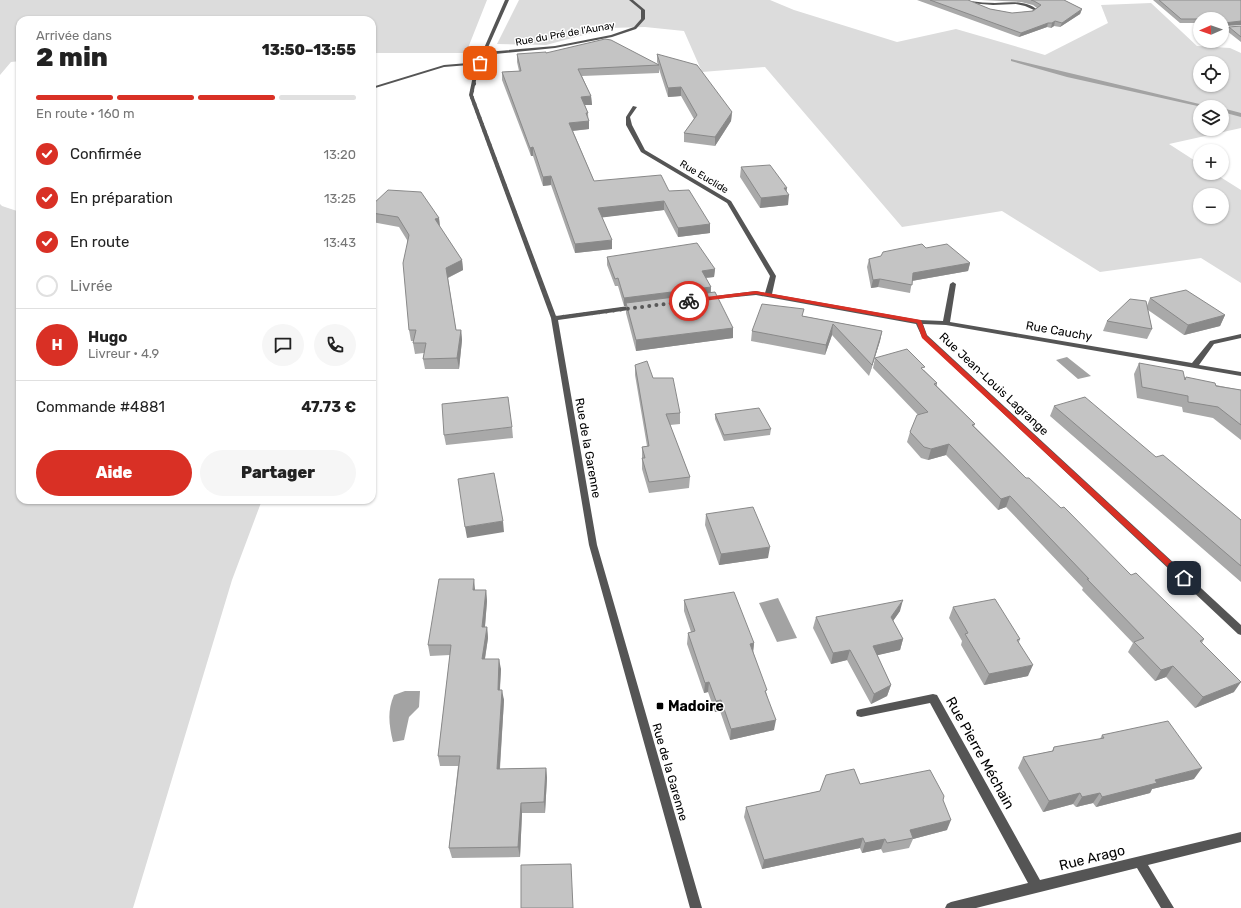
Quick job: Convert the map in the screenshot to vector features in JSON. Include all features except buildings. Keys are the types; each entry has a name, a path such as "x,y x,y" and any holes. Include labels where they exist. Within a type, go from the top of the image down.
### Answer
{"street":[{"name":"Rue de la Garenne","path":"507,0 483,54 471,95 554,318 593,546 696,908"},
{"name":"Rue du Pré de l'Aunay","path":"483,54 555,47 612,36 635,28 643,19 643,10 631,0"},
{"path":"964,0 989,9"},
{"path":"970,2 997,4 1014,2 1024,3 1036,10 1033,13 1023,16"},
{"path":"1229,28 1241,27"},
{"path":"376,87 444,66 480,63"},
{"name":"Rue Euclide","path":"635,107 628,117 629,126 643,151 729,202 773,276 768,295"},
{"path":"946,323 953,284"},
{"path":"702,299 756,293 919,322"},
{"path":"554,318 648,306"},
{"name":"Rue Cauchy","path":"919,322 946,323 1241,374"},
{"name":"Rue Jean-Louis Lagrange","path":"919,322 924,336 1241,631"},
{"path":"1195,365 1212,342 1241,336"},
{"name":"Rue Pierre Méchain","path":"861,713 933,698 1037,887"},
{"name":"Rue Arago","path":"951,908 1241,837"},
{"path":"1139,861 1168,908"}],"shaded area":[{"path":"0,0 487,0 466,53 376,53 376,16 16,16 16,61 11,62 0,75"},
{"path":"519,0 770,0 794,10 897,42 956,29 1045,55 1108,23 1101,5 1151,3 1193,42 1193,48 1230,48 1241,53 1241,128 1229,131 1229,100 1193,100 1193,136 1205,136 1169,144 1193,159 1193,180 1225,180 1241,190 1241,283 1201,258 1100,272 1002,211 902,227 765,67 702,72 684,31 645,27 610,28 546,45 497,44"},
{"path":"0,204 16,211 16,504 260,504 232,580 133,908 0,908"},
{"path":"1067,357 1091,376 1078,379 1056,360"},
{"path":"778,598 797,638 777,642 759,603"},
{"path":"405,691 420,691 419,707 409,717 404,740 393,742 390,724 390,707 394,695"}],"waterway":[{"path":"1013,60 1067,75 1193,103"},
{"path":"1229,112 1241,115"}],"way so far":[{"path":"480,63 476,71 471,95 554,318 689,301"}],"place":[{"name":"Madoire","path":"660,706"}],"route":[{"path":"689,301 756,293 919,322 924,336 1184,578"}]}
